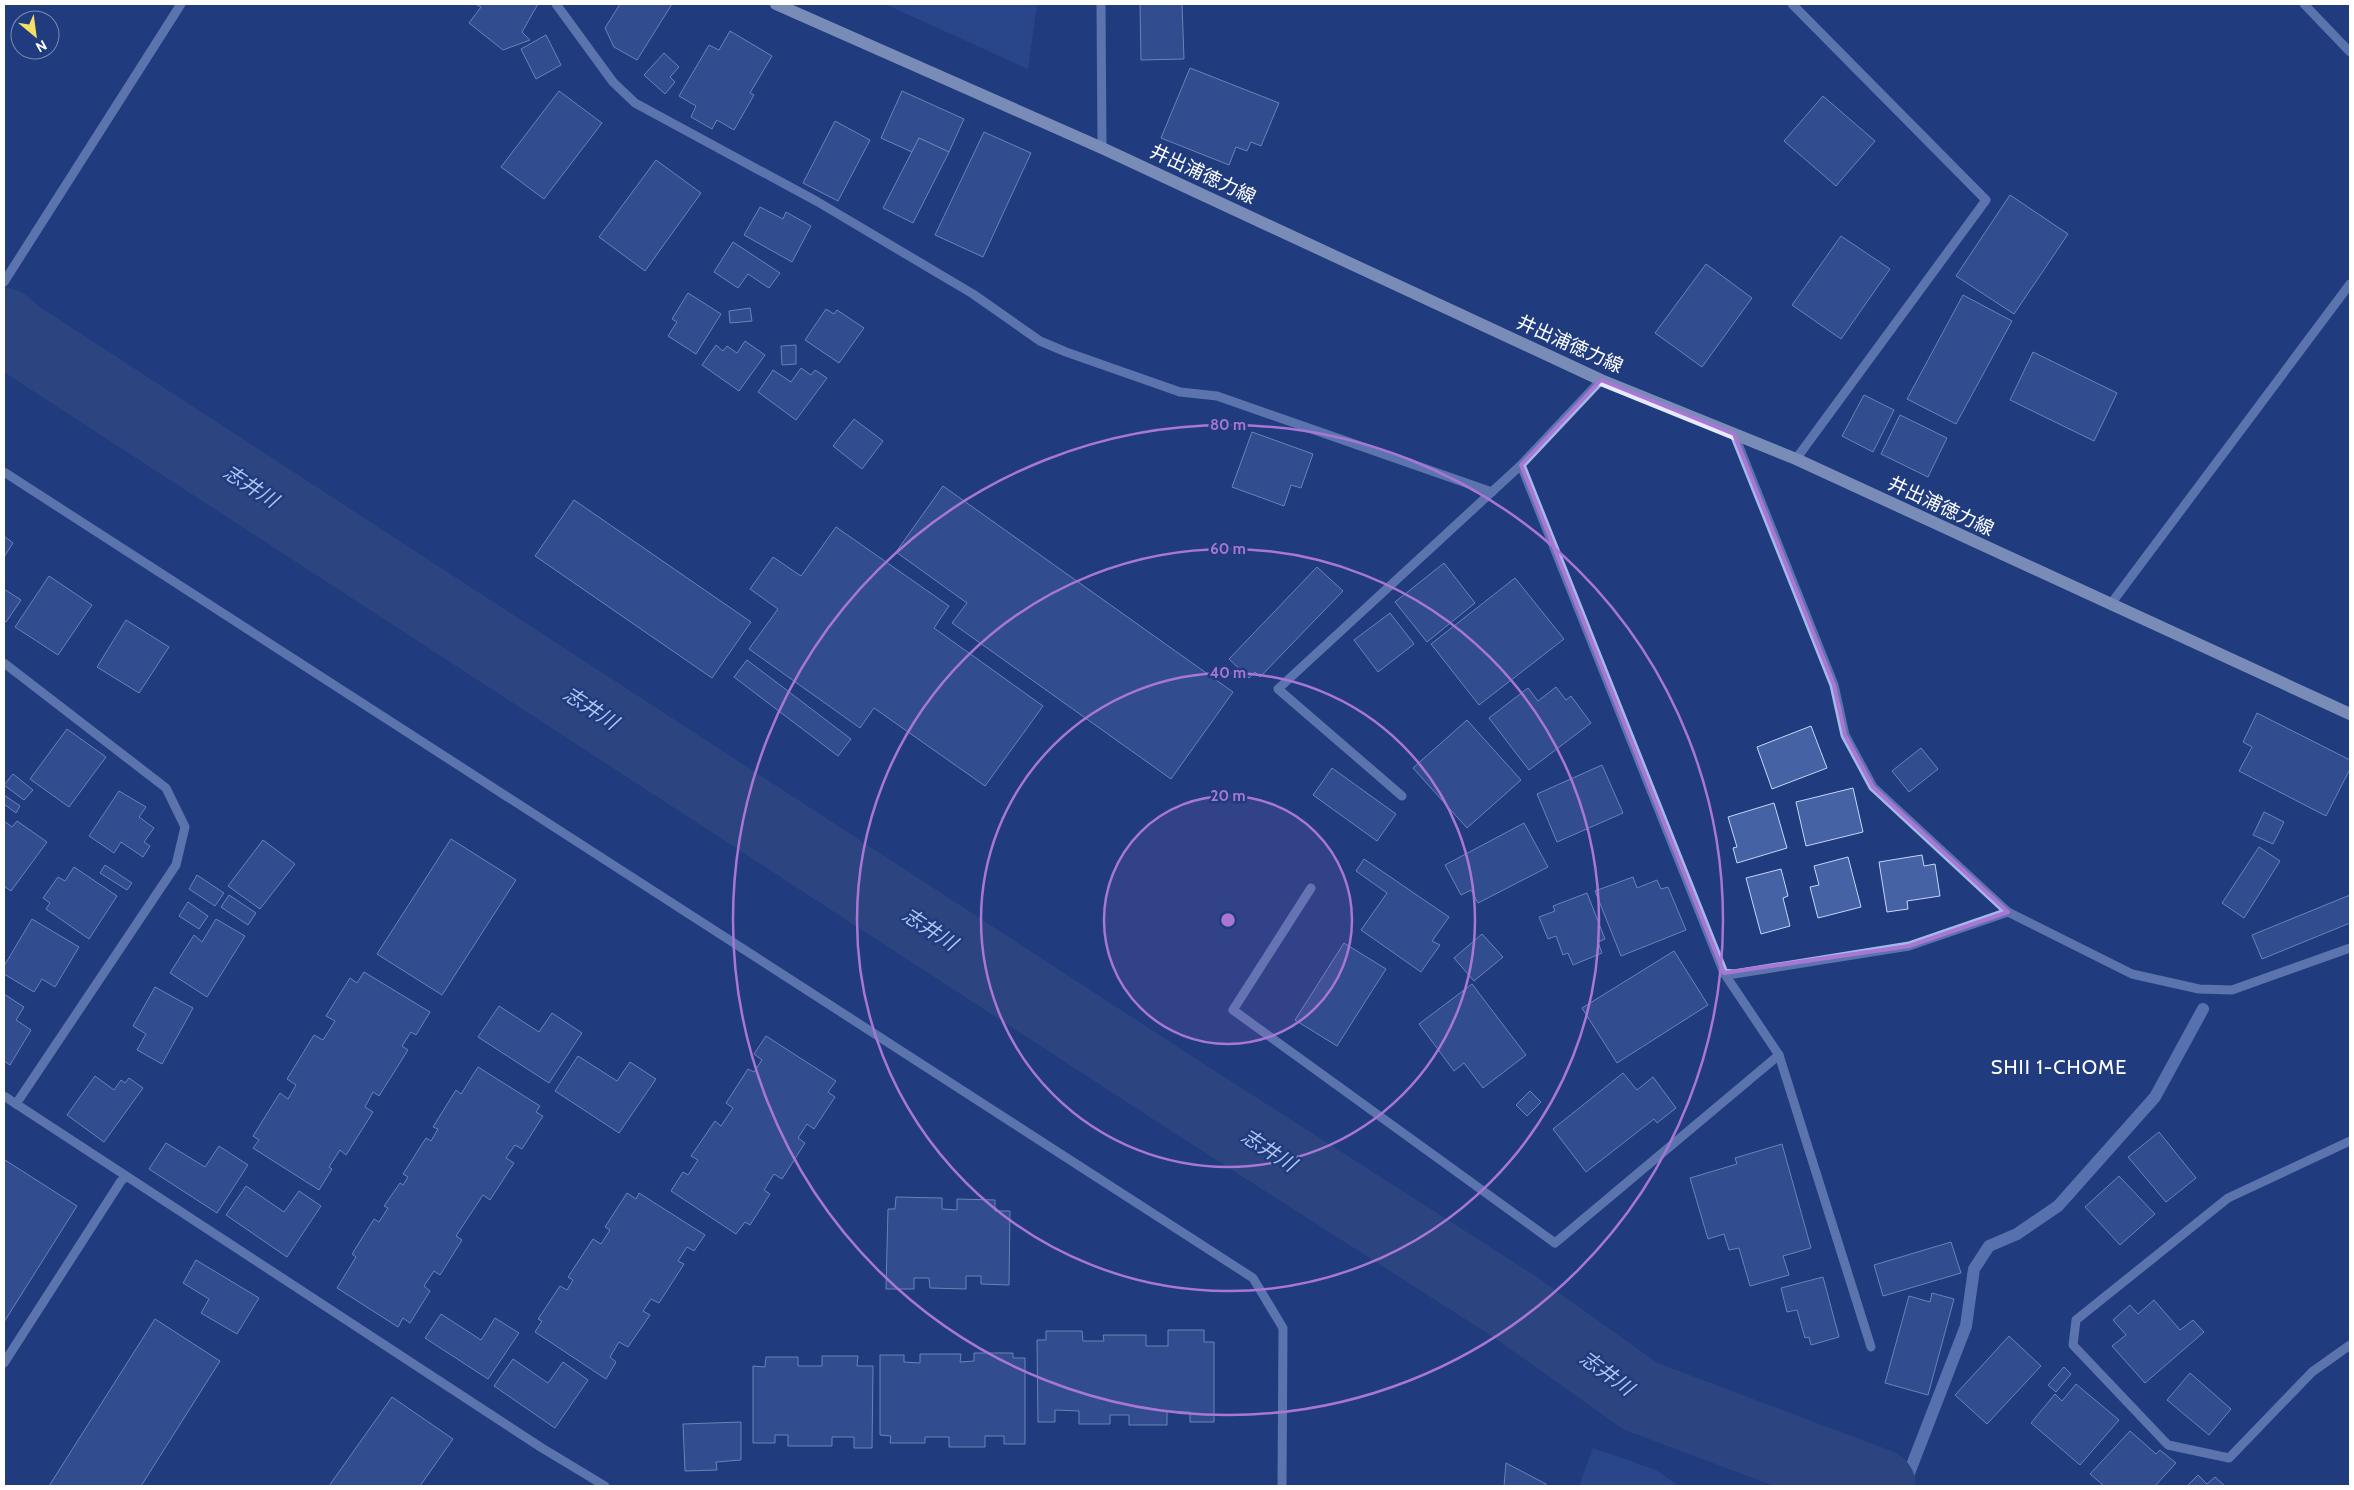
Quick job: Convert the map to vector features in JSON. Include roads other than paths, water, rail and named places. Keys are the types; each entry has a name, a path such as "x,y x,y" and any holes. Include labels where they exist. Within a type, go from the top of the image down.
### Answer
{"main road":[{"name":"井出浦徳力線","path":"776,4 1102,148 1601,380 1796,459 2350,714"}],"street":[{"path":"4,282 180,4"},
{"path":"556,4 613,82 635,103 818,202 974,294 1040,341 1150,382 1180,392 1217,396 1492,492"},
{"path":"1101,4 1102,148"},
{"path":"1792,4 1986,200 1796,459"},
{"path":"2304,4 2350,52"},
{"path":"2110,605 2350,284"},
{"path":"1402,796 1278,689 1521,465 1601,380"},
{"path":"1734,434 1834,685 1845,736 1873,787 2008,912 2132,974 2199,989 2232,990 2350,948"},
{"path":"1521,465 1724,973 1779,1055 1871,1347"},
{"path":"4,472 1254,1278 1283,1328 1282,1486"},
{"path":"4,663 166,788 185,827 176,865 16,1104"},
{"path":"1311,888 1233,1010 1555,1243 1779,1055"},
{"path":"1724,973 1734,974 1909,946 2008,912"},
{"path":"4,1096 542,1448 605,1486"},
{"path":"2350,1141 2228,1198 2076,1320 2072,1345 2168,1445 2229,1458 2312,1372 2350,1345"},
{"path":"4,1363 121,1181 126,1177"}],"waterway":[{"name":"志井川","path":"4,325 18,337 1193,1101 1515,1307 1640,1396 1879,1486"},
{"path":"1904,1486 1966,1326 1974,1269 1989,1246 2017,1234 2058,1206 2155,1097 2203,1009"}],"district":[{"name":"SHII 1-CHOME","path":"2059,1067"}]}
